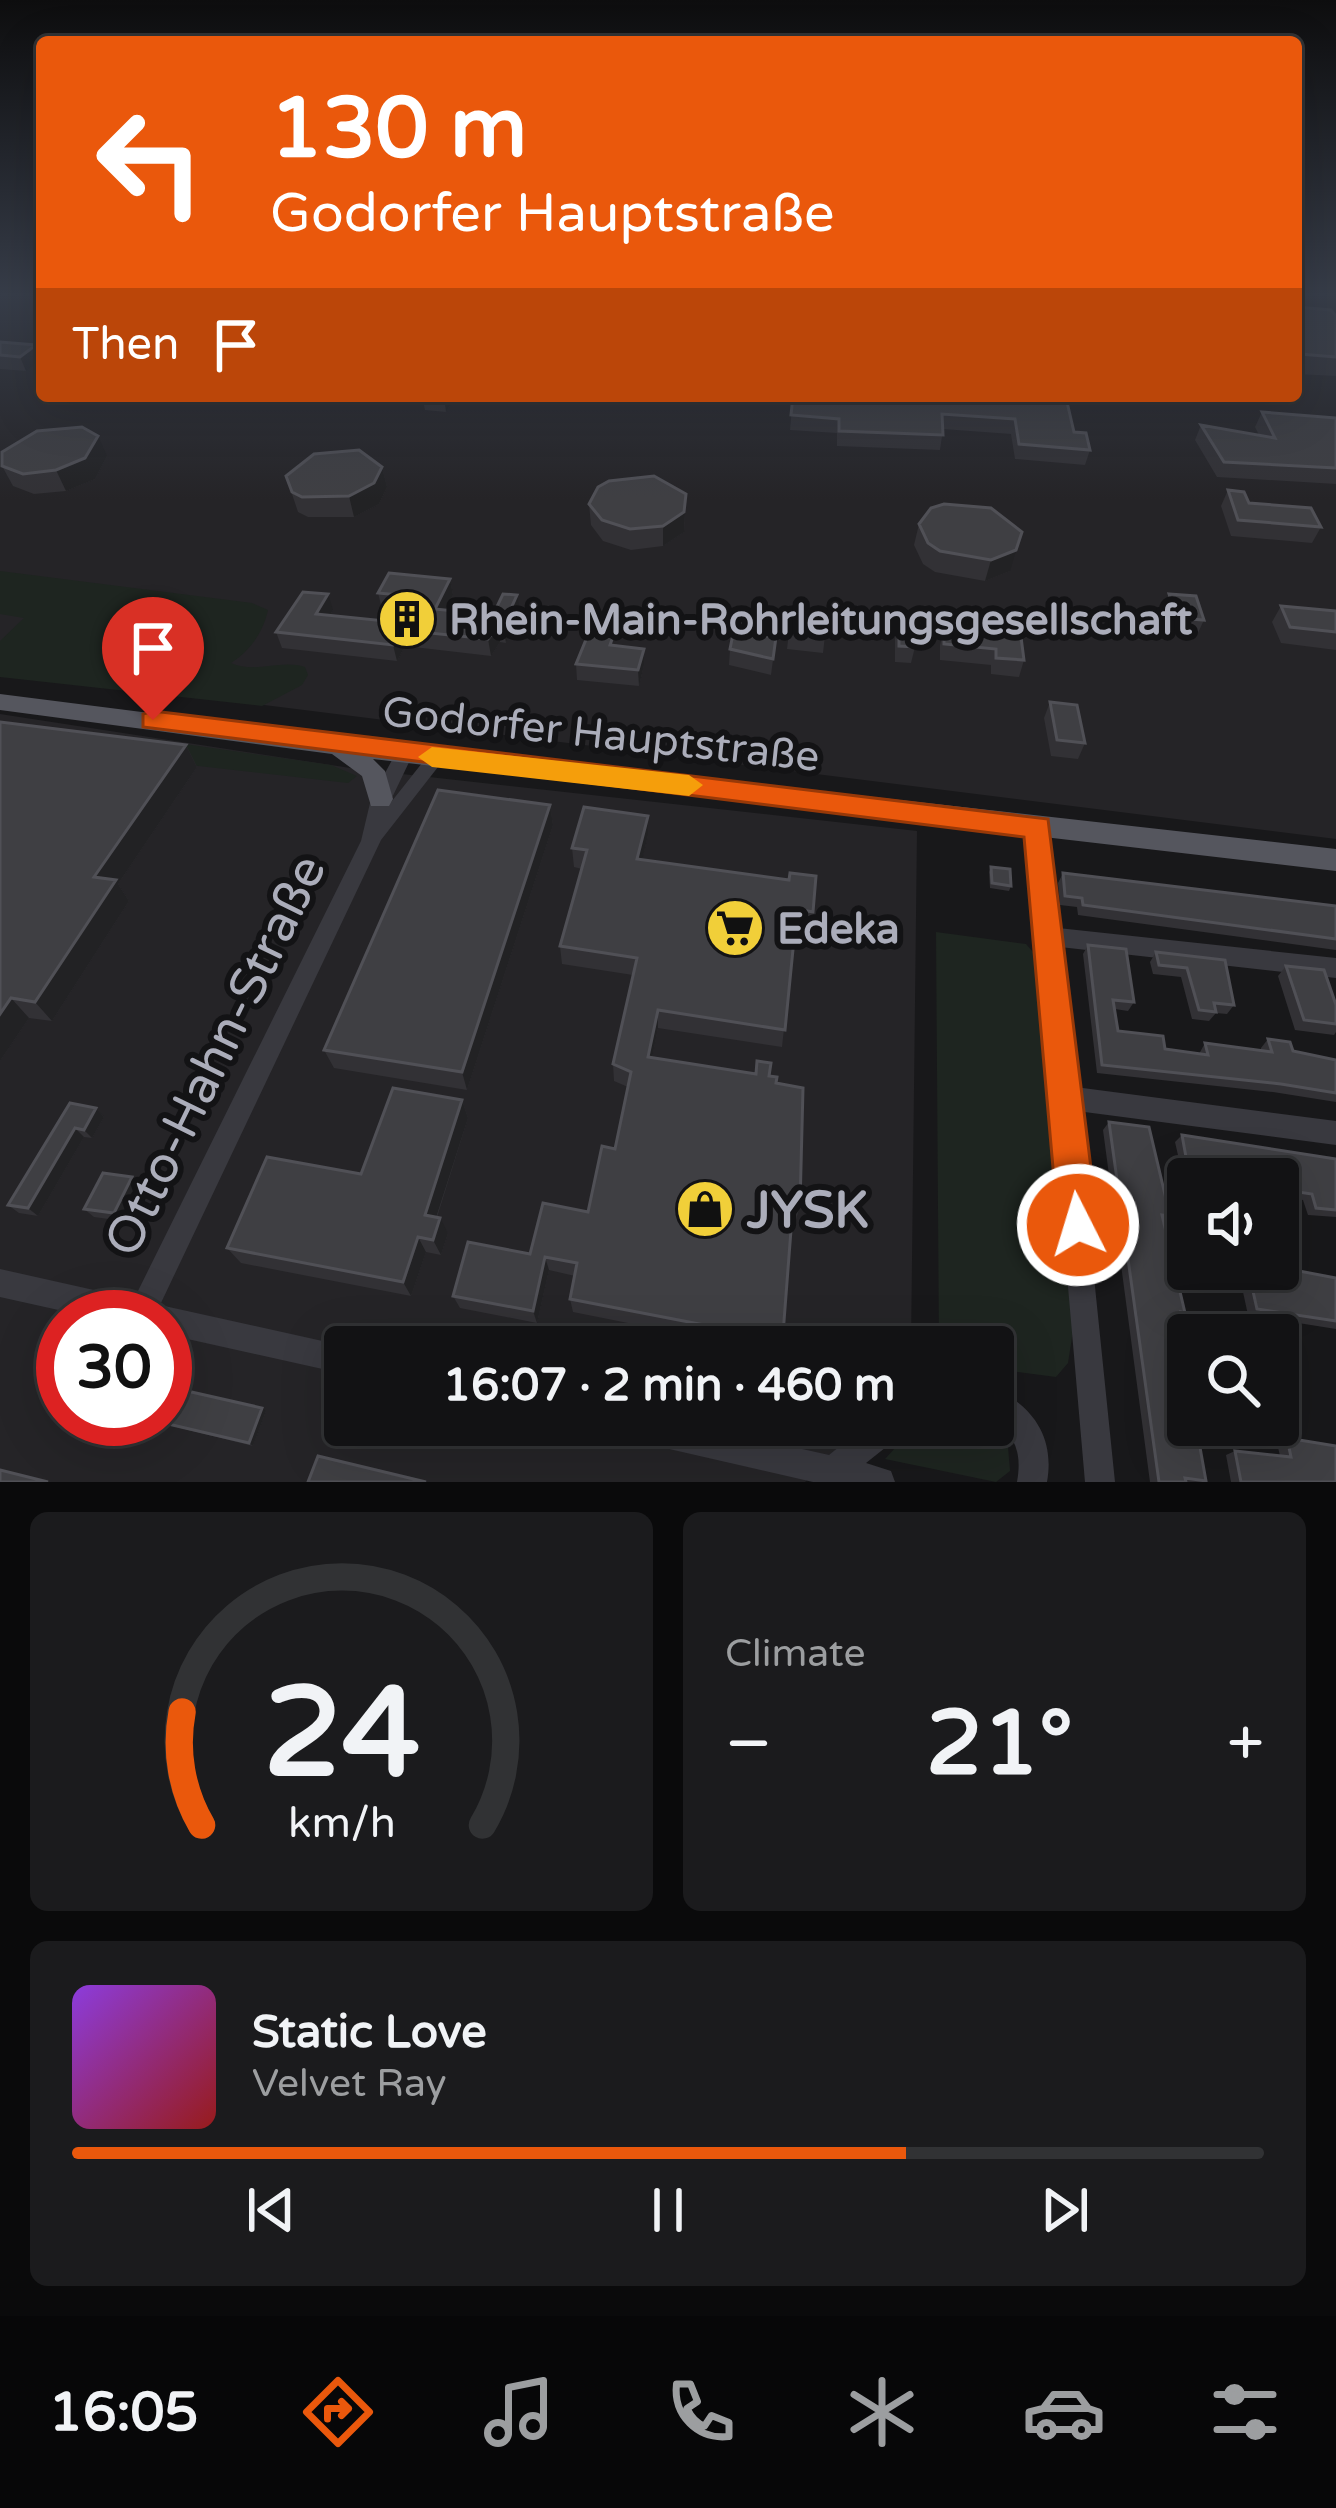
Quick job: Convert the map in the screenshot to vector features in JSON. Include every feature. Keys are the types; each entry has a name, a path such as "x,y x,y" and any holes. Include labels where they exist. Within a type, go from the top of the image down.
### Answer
{"main road":[{"name":"Godorfer Hauptstraße","path":"0,702 436,758 1336,860"},
{"path":"339,746 373,771 380,799"}],"street":[{"name":"Otto-Hahn-Straße","path":"371,841 380,799 404,754"},
{"name":"Otto-Hahn-Straße","path":"154,1290 371,841 436,758"},
{"path":"1038,827 1100,1482"},
{"path":"1047,936 1336,968"},
{"path":"1066,1098 1336,1133"},
{"name":"Otto-Hahn-Straße","path":"0,1283 36,1290"},
{"name":"Otto-Hahn-Straße","path":"192,1324 324,1355"},
{"path":"1014,1414 1033,1442 1032,1482"},
{"path":"723,1446 880,1482"},
{"path":"833,1471 863,1446"}],"shaded area":[{"path":"0,361 36,361 36,402 1302,402 1302,361 1336,361 1336,839 0,672"},
{"path":"0,571 252,603 268,610 266,618 254,641 231,663 296,665 305,667 308,675 302,685 262,706 0,677 0,641 24,618 0,614"},
{"path":"0,714 357,769 917,831 911,1326 324,1326 324,1446 840,1446 805,1482 0,1482"},
{"path":"143,738 331,765 357,776 348,783 128,758"},
{"path":"936,932 1026,944 1039,959 1073,1331 1068,1363 1056,1377 1014,1372 1014,1326 939,1326"},
{"path":"897,1446 1008,1446 1010,1471 996,1482 885,1459"}],"building":[{"path":"792,402 1067,402 1074,432 1086,433 1090,450 1019,444 1015,419 942,414 943,435 839,431 839,419 791,415"},
{"path":"1262,412 1336,418 1336,468 1224,462 1201,425 1275,438"},
{"path":"82,427 98,436 85,458 56,470 23,474 2,466 2,452 37,431"},
{"path":"359,450 382,467 374,483 349,496 302,497 292,492 286,476 314,454"},
{"path":"654,476 686,494 684,512 663,526 630,529 602,520 589,504 598,487 609,481"},
{"path":"1228,490 1244,492 1249,503 1311,508 1321,527 1238,520"},
{"path":"944,504 991,508 1022,532 1016,550 991,560 940,551 928,543 919,524 931,508"},
{"path":"389,573 450,579 435,609 493,615 503,594 517,595 503,626 488,639 401,630 393,645 276,632 303,592 328,594 316,614 385,621 400,595 378,593"},
{"path":"1169,594 1196,596 1204,620 1177,618"},
{"path":"1281,606 1336,611 1336,632 1290,627"},
{"path":"791,615 827,618 826,637 789,633"},
{"path":"736,619 760,622 758,635 776,637 773,659 730,649"},
{"path":"899,623 915,624 915,647 899,646"},
{"path":"592,625 616,628 610,645 644,649 638,670 576,664"},
{"path":"944,628 1021,637 1024,660 996,658 996,649 944,644"},
{"path":"1050,702 1077,705 1085,743 1057,740"},
{"path":"0,722 186,745 94,877 116,880 35,1002 11,998 0,1014"},
{"path":"438,790 550,805 462,1072 324,1050"},
{"path":"584,807 648,816 637,859 789,880 790,873 816,876 813,912 797,909 785,1030 658,1010 648,1057 756,1074 757,1061 771,1063 769,1076 777,1077 776,1083 803,1088 800,1205 793,1204 784,1326 710,1326 570,1299 577,1263 545,1257 533,1311 453,1296 468,1242 530,1254 543,1203 588,1212 602,1146 615,1149 631,1072 613,1064 637,958 560,946 587,850 572,848"},
{"path":"991,867 1010,869 1011,886 992,883"},
{"path":"1063,873 1336,906 1336,939 1083,905 1082,898 1065,896"},
{"path":"1088,945 1126,949 1134,1002 1113,1000 1118,1031 1163,1036 1165,1049 1208,1055 1205,1043 1272,1052 1268,1039 1290,1042 1293,1051 1336,1060 1336,1093 1102,1065"},
{"path":"1156,952 1225,960 1234,1005 1214,1003 1216,1012 1199,1010 1187,968 1159,965"},
{"path":"1286,966 1324,970 1336,1005 1336,1024 1304,1020"},
{"path":"393,1088 462,1100 425,1215 440,1218 433,1240 418,1237 403,1282 227,1248 267,1157 361,1174"},
{"path":"70,1103 96,1108 84,1130 75,1128 28,1208 8,1205"},
{"path":"1109,1122 1149,1127 1167,1203 1167,1216 1162,1215 1167,1290 1180,1290 1185,1313 1167,1314 1167,1446 1200,1446 1206,1481 1159,1482"},
{"path":"1182,1135 1336,1159 1336,1210 1316,1208 1312,1194 1299,1192 1299,1158 1186,1157"},
{"path":"103,1173 132,1177 114,1213 84,1209"},
{"path":"1299,1271 1336,1278 1336,1321 1257,1309 1253,1290 1299,1290"},
{"path":"192,1392 262,1408 249,1443 192,1430"},
{"path":"1299,1440 1336,1446 1336,1482 1241,1482 1235,1451 1291,1457 1289,1446 1299,1446"},
{"path":"318,1456 426,1482 308,1482"},
{"path":"0,1470 48,1482 0,1482"}],"slow traffic":[{"path":"432,757 689,785"}],"place":[{"name":"Rhein-Main-Rohrleitungsgesellschaft","path":"407,619"},
{"name":"Edeka","path":"735,928"},
{"name":"JYSK","path":"705,1209"}],"route":[{"path":"153,720 1038,827 1078,1225"}]}
